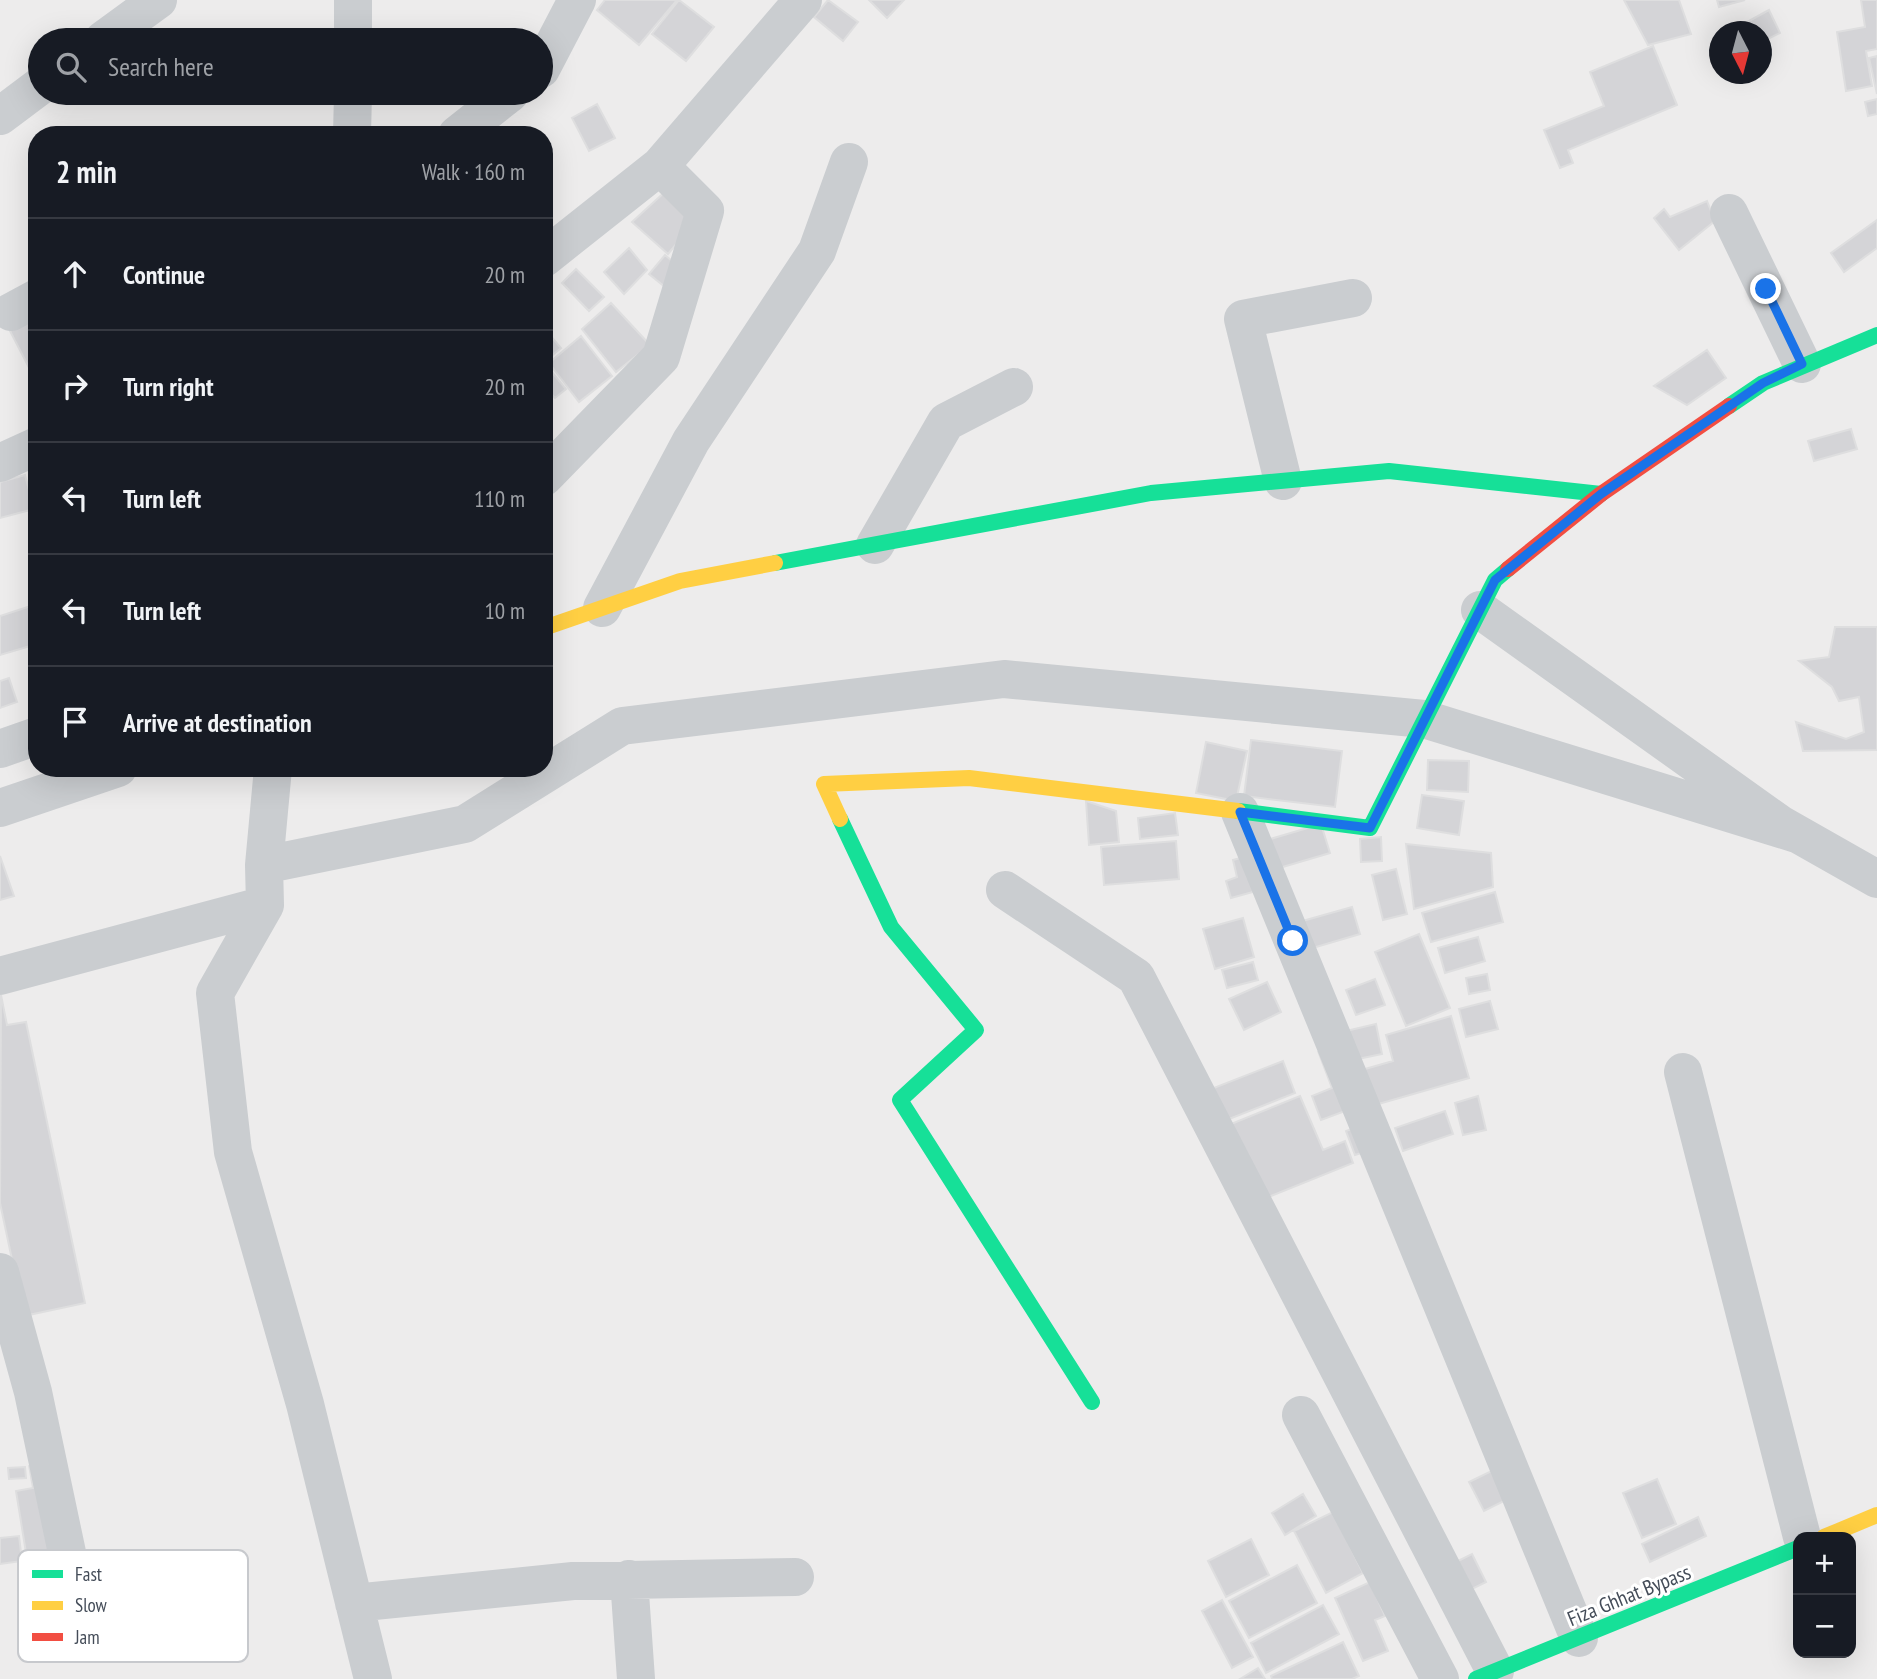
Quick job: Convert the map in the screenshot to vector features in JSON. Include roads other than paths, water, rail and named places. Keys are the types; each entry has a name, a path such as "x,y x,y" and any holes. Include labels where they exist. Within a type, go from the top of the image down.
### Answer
{"main road":[{"path":"1092,1402 900,1100 976,1030 891,927 824,784 969,778 1370,828 1495,580 1601,494 1763,383 1802,364 1877,335"},
{"path":"553,625 680,582 1151,493 1389,471 1601,494"},
{"path":"1836,1532 1877,1515"},
{"name":"Fiza Ghhat Bypass","path":"1485,1675 1793,1550"}],"street":[{"path":"120,28 158,0"},
{"path":"353,0 353,28"},
{"path":"553,46 577,0"},
{"path":"553,251 660,166 803,0"},
{"path":"0,116 28,95"},
{"path":"468,126 495,105"},
{"path":"603,608 691,441 817,251 849,162"},
{"path":"553,468 661,357 705,211 660,166"},
{"path":"1729,214 1802,364"},
{"path":"1283,481 1243,319 1353,298"},
{"path":"876,545 946,422 1014,387"},
{"path":"0,463 28,450"},
{"path":"1480,610 1797,834 1877,879"},
{"path":"553,769 622,726 1004,679 1424,719 1797,834"},
{"path":"0,749 28,739"},
{"path":"0,808 91,777"},
{"path":"272,777 264,865 265,905 215,993 233,1152 304,1404 373,1679"},
{"path":"264,865 465,824 540,777"},
{"path":"1240,812 1578,1638"},
{"path":"1004,890 1136,977 1485,1675"},
{"path":"0,976 265,905"},
{"path":"1683,1072 1801,1532"},
{"path":"0,1272 33,1392 66,1550"},
{"path":"1301,1415 1440,1679"},
{"path":"354,1603 573,1581 795,1577"},
{"path":"629,1579 636,1679"}]}
